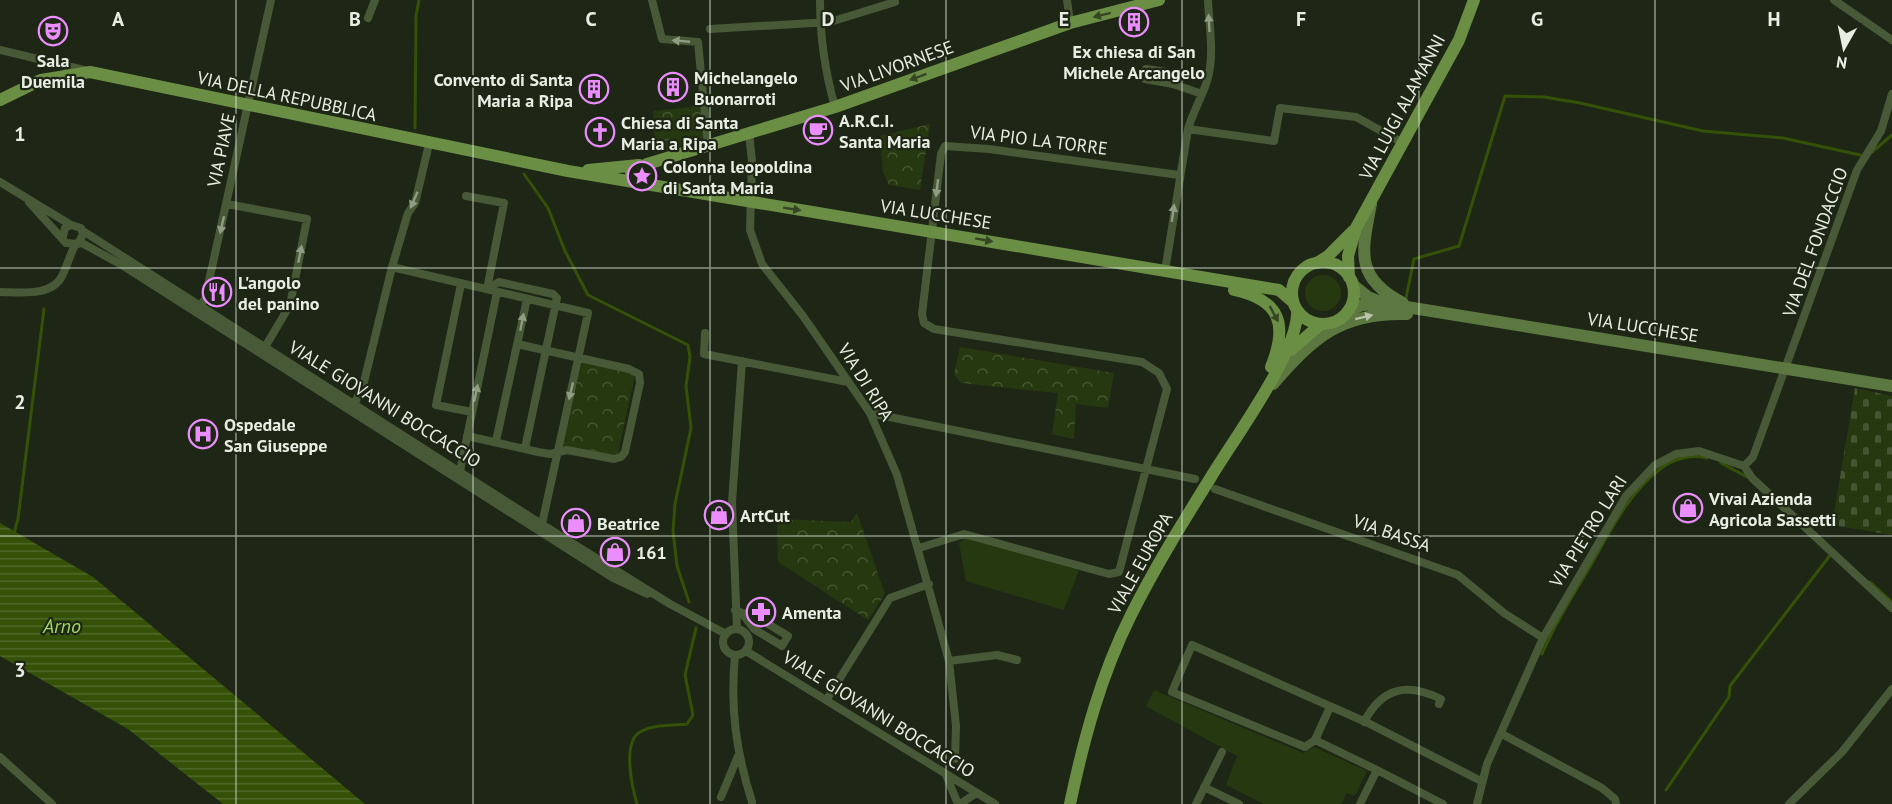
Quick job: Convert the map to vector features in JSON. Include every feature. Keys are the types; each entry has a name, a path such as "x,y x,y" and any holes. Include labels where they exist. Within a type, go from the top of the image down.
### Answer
{"main road":[{"name":"VIA LIVORNESE","path":"568,171 647,164 835,107 1070,23 1159,0"},
{"name":"VIA LUIGI ALAMANNI","path":"1351,281 1348,256 1356,228 1459,40 1474,0"},
{"name":"VIA DELLA REPUBBLICA","path":"90,72 568,171"},
{"path":"0,100 41,80 65,74 90,72"},
{"path":"643,183 632,177 631,173 647,164"},
{"name":"VIA LUCCHESE","path":"568,171 1279,290 1307,320 1321,324 1336,321 1348,311 1362,305 1388,304"},
{"path":"1372,200 1363,244 1364,261 1369,275 1378,287 1392,298 1433,312"},
{"name":"VIA LUIGI ALAMANNI","path":"1317,263 1328,256 1356,228"},
{"path":"1295,306 1293,285 1296,277 1301,270 1317,263"},
{"name":"VIA LUCCHESE","path":"1317,263 1338,266 1368,297 1388,304 1892,386"},
{"path":"1165,271 1194,281 1253,295 1266,301 1272,308 1281,334 1276,355 1256,404"},
{"path":"1348,311 1352,303 1351,281"},
{"name":"VIALE EUROPA","path":"1070,804 1095,703 1125,628 1160,561 1284,357 1297,325 1295,306"},
{"path":"1256,404 1299,354 1333,328 1373,315 1466,318"},
{"name":"VIALE EUROPA","path":"1284,357 1303,337 1321,324"}],"street":[{"name":"VIA PIAVE","path":"200,306 204,299 227,204 271,0"},
{"path":"368,18 375,0"},
{"path":"651,0 662,39 698,42 708,146"},
{"path":"820,0 820,23 828,83 835,107"},
{"path":"1067,0 1070,23"},
{"path":"1165,271 1188,129 1193,111 1208,79 1210,51 1208,0"},
{"path":"1834,0 1892,40"},
{"path":"710,29 820,23 895,2"},
{"name":"VIA DELLA REPUBBLICA","path":"0,50 90,72"},
{"path":"1173,84 1202,94"},
{"name":"VIA DEL FONDACCIO","path":"1786,369 1857,170 1881,131 1892,94"},
{"path":"1188,129 1274,141 1280,108 1356,117 1403,143"},
{"name":"VIA DI RIPA","path":"749,133 752,161 750,230 762,264 803,316 870,413 897,476 949,661 956,726 955,759"},
{"path":"355,403 364,382 392,267 408,213 415,203 429,144"},
{"name":"VIA PIO LA TORRE","path":"1147,468 1167,388 1164,379 1151,366 1142,362 934,329 924,323 922,314 941,154 945,146 989,149 1179,175"},
{"name":"VIALE GIOVANNI BOCCACCIO","path":"0,182 29,202 83,231 542,524 670,603 726,634"},
{"path":"466,196 504,203 487,289"},
{"name":"VIALE GIOVANNI BOCCACCIO","path":"29,202 63,238 107,256 370,421 613,578 670,603"},
{"path":"227,204 307,219 290,305 265,347"},
{"path":"67,262 63,238 65,228 71,225"},
{"path":"0,292 40,291 51,287 62,278 67,262 83,231"},
{"path":"392,267 588,313 542,524"},
{"path":"487,289 499,282 553,294 557,298 548,351 525,448"},
{"path":"461,284 436,405 472,412"},
{"path":"460,471 497,292"},
{"path":"496,441 526,299"},
{"path":"705,333 704,354 848,382"},
{"path":"467,436 538,452 557,453 567,450 614,459 621,458 640,383 639,374 629,369 518,344"},
{"path":"737,629 739,612 732,502 742,361"},
{"path":"1786,369 1757,449 1744,466 1752,478 1892,608"},
{"path":"870,413 1195,479"},
{"name":"VIA PIETRO LARI","path":"1478,804 1481,781 1543,638 1626,496 1655,465 1676,454 1699,452 1744,466"},
{"path":"919,548 964,534 1109,574 1119,572 1147,468"},
{"name":"VIA BASSA","path":"1215,489 1458,575 1504,613 1543,638"},
{"path":"826,699 890,598 929,584"},
{"path":"739,612 753,615 788,636 782,646 754,628 739,612"},
{"path":"737,629 745,632 749,639 746,651 735,655 728,652 724,646 726,634 737,629"},
{"path":"1330,707 1315,740 1305,747 1172,692 1192,645 1364,722 1481,781"},
{"name":"VIALE GIOVANNI BOCCACCIO","path":"746,651 975,794 995,804"},
{"path":"735,655 733,694 738,756 752,802"},
{"path":"949,661 997,655 1017,660"},
{"path":"1789,804 1842,752 1892,689"},
{"path":"1364,722 1378,699 1399,692 1422,691 1441,699 1439,704"},
{"path":"1502,734 1602,788 1615,799 1616,804"},
{"path":"1315,740 1443,804"},
{"path":"1196,804 1222,752"},
{"path":"721,798 738,756"},
{"path":"0,757 52,804"},
{"path":"1360,804 1377,770"},
{"path":"945,775 959,804 975,794 976,804"},
{"path":"1204,787 1239,804"}],"green space":[{"path":"700,106 704,140 655,153 653,111"},
{"path":"930,124 920,190 889,185 883,172 880,136"},
{"path":"1323,275 1336,280 1341,293 1336,306 1323,311 1310,306 1305,293 1310,280"},
{"path":"960,347 1114,373 1108,408 1076,404 1074,439 1052,434 1058,393 961,383 954,374"},
{"path":"582,361 635,375 617,457 563,447"},
{"path":"1855,388 1892,396 1892,535 1832,525"},
{"path":"857,513 885,594 868,620 778,562 777,519 851,522"},
{"path":"967,538 1079,570 1064,610 966,581 959,543"},
{"path":"1154,690 1303,753 1314,747 1367,771 1355,796 1347,793 1341,804 1264,804 1226,785 1237,756 1146,706"}],"water":[{"name":"Arno","path":"0,523 93,577 365,804 223,804 128,729 0,656"}],"waterway":[{"path":"415,128 416,16 419,0"},
{"path":"1406,298 1414,259 1459,246 1505,96 1544,97 1703,131 1783,138 1860,155"},
{"path":"1871,153 1892,135"},
{"path":"524,174 548,208 565,251 588,295 688,345 690,357 686,386 691,428 675,504 673,531 677,566 689,602"},
{"path":"14,533 18,519 44,309"},
{"path":"1542,654 1611,530 1628,503 1648,479 1670,462 1688,457 1707,458"},
{"path":"1721,463 1747,477"},
{"path":"1666,790 1729,697 1730,686 1831,554"},
{"path":"1870,582 1892,602"},
{"path":"637,804 630,765 631,745 634,737 645,729 687,724 693,715 685,675 696,628"}],"place":[{"name":"Ex chiesa di San Michele Arcangelo","path":"1134,22"},
{"name":"Sala Duemila","path":"53,31"},
{"name":"Michelangelo Buonarroti","path":"673,87"},
{"name":"Convento di Santa Maria a Ripa","path":"594,89"},
{"name":"A.R.C.I. Santa Maria","path":"818,130"},
{"name":"Chiesa di Santa Maria a Ripa","path":"600,132"},
{"name":"Colonna leopoldina di Santa Maria","path":"642,176"},
{"name":"L'angolo del panino","path":"217,292"},
{"name":"Ospedale San Giuseppe","path":"203,434"},
{"name":"Vivai Azienda Agricola Sassetti","path":"1688,508"},
{"name":"ArtCut","path":"719,515"},
{"name":"Beatrice","path":"576,523"},
{"name":"161","path":"615,552"},
{"name":"Amenta","path":"761,612"}]}
